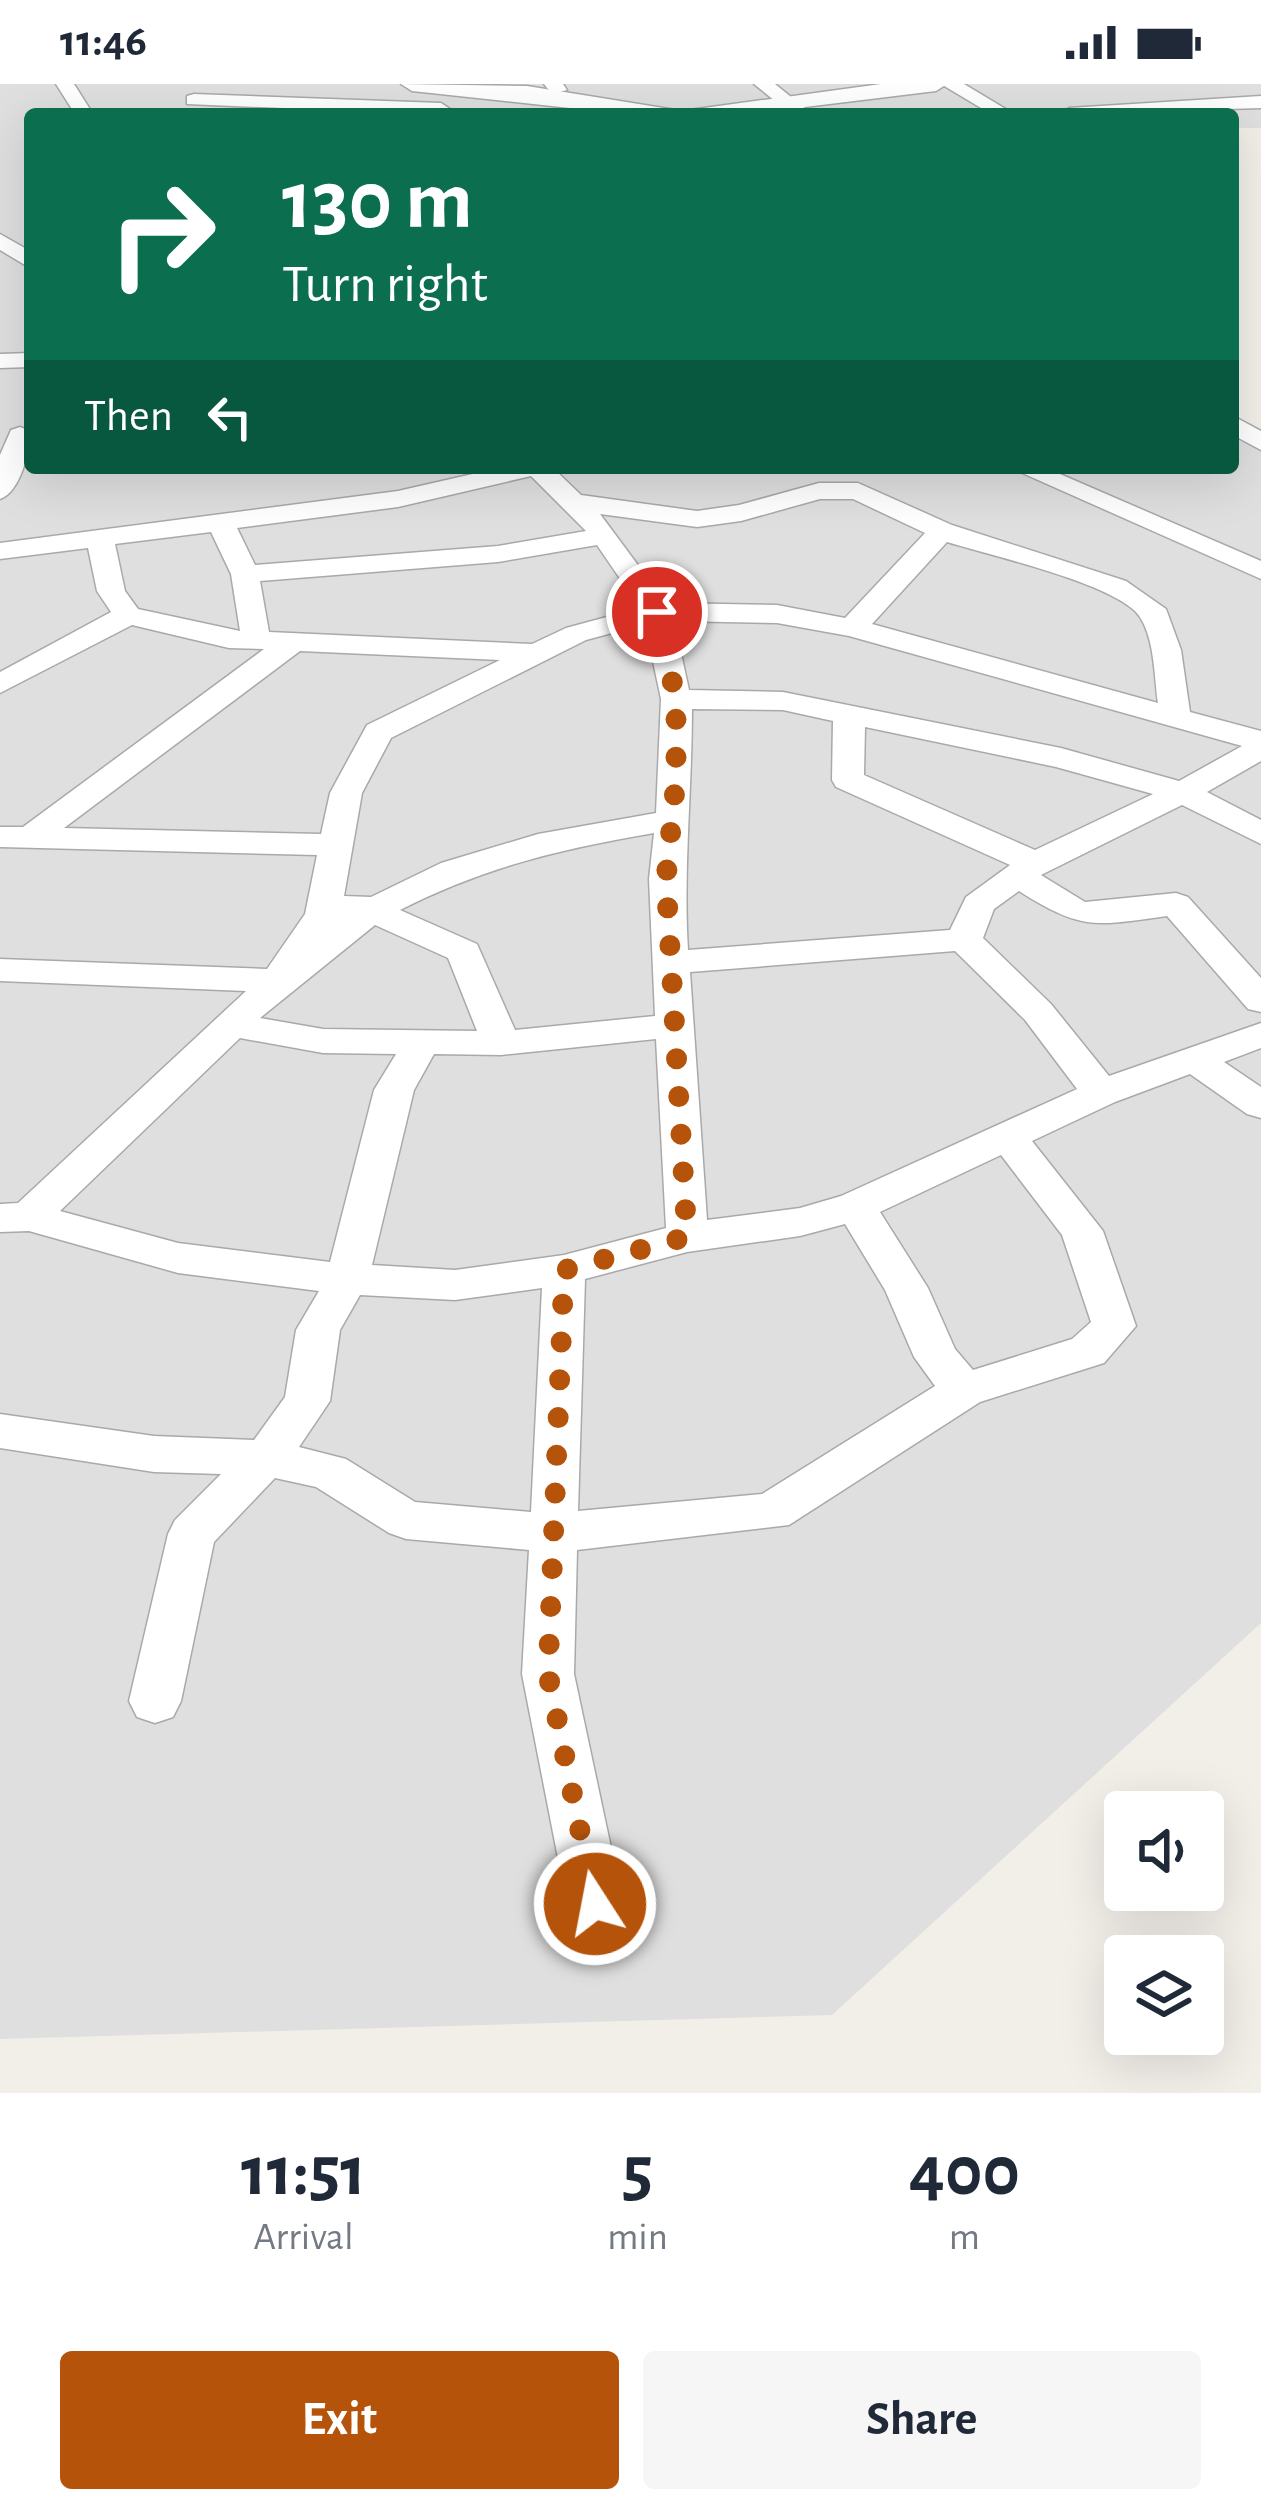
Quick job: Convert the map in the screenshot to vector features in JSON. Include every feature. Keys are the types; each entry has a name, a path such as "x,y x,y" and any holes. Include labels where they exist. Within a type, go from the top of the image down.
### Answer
{"street":[{"path":"65,84 85,108"},
{"path":"412,84 629,108"},
{"path":"763,84 795,108 885,87 936,84"},
{"path":"950,84 994,108"},
{"path":"442,108 470,88 655,88"},
{"path":"194,99 377,108"},
{"path":"1096,108 1124,102 1261,102"},
{"path":"0,491 17,435"},
{"path":"0,551 398,499 508,474"},
{"path":"542,474 603,536 657,612 676,699 666,879 687,1237"},
{"path":"796,474 819,490"},
{"path":"1038,474 1261,571"},
{"path":"574,502 697,520 742,513 819,490 858,491 942,531 1117,587 1151,609 1166,650 1175,717"},
{"path":"220,520 245,574 256,641"},
{"path":"852,628 942,531"},
{"path":"245,574 498,554 603,536"},
{"path":"100,541 111,591 128,615"},
{"path":"278,981 323,914 346,794 378,732 576,634 657,612 777,614 852,628 1261,745"},
{"path":"0,684 128,615 256,641 537,652"},
{"path":"15,838 290,644"},
{"path":"676,699 782,701 1060,758 1183,792 1261,834"},
{"path":"849,716 848,780 1026,869 1076,911 1103,914 1176,904 1261,1001"},
{"path":"964,940 979,904 1026,869 1183,792 1261,745"},
{"path":"15,1217 278,981 370,911 472,864 550,841 671,820"},
{"path":"15,838 336,845"},
{"path":"327,890 464,952 501,1042"},
{"path":"671,962 964,940 1038,1012 1101,1093"},
{"path":"0,970 278,981"},
{"path":"231,1025 323,1041 501,1042 673,1026"},
{"path":"15,1217 178,1258 347,1279 455,1285 564,1270 687,1237 800,1222 855,1207 1101,1093 1261,1035"},
{"path":"155,1701 192,1534 266,1458 307,1401 318,1330 347,1279 394,1090 424,1039"},
{"path":"1194,1059 1261,1105"},
{"path":"0,1431 154,1454 266,1458 329,1472 406,1520 554,1533 772,1512 964,1390 1088,1351 1114,1326 1082,1231 1008,1137"},
{"path":"855,1207 906,1288 936,1357 964,1390"},
{"path":"564,1270 548,1674 595,1904"}],"shaded area":[{"path":"0,84 1261,84 1261,128 1239,128 1239,108 24,108 24,474 1239,474 1239,422 1261,438 1261,1623 832,2015 0,2039"}],"route":[{"path":"595,1904 548,1674 564,1270 687,1237 666,879 676,779 676,699 657,612"}]}
